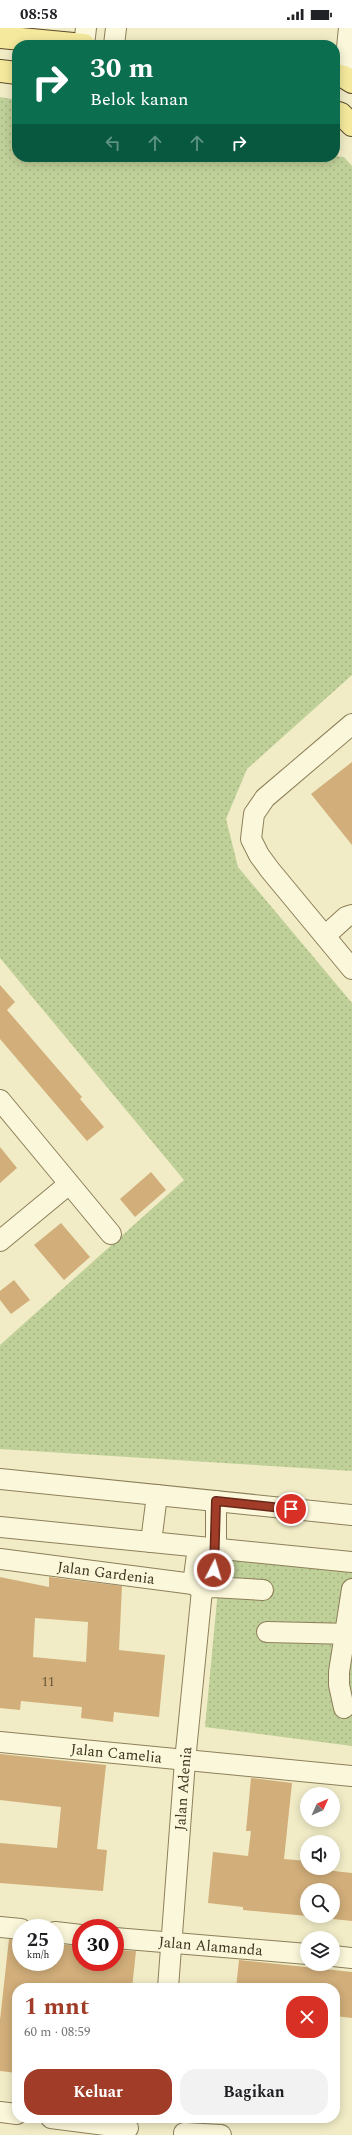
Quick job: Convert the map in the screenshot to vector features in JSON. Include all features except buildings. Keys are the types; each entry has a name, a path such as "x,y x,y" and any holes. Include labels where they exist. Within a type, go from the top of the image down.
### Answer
{"main road":[{"path":"0,38 24,40"},
{"path":"0,71 12,72"},
{"path":"340,114 352,125"}],"street":[{"path":"85,40 86,28"},
{"path":"115,40 116,28"},
{"path":"344,78 349,28"},
{"path":"352,724 265,798 254,814 251,839 259,855 352,969"},
{"path":"325,936 346,917 352,915"},
{"path":"0,1100 111,1234"},
{"path":"0,1241 69,1184"},
{"path":"0,1479 352,1515"},
{"path":"152,1542 157,1495"},
{"name":"Jalan Adenia","path":"168,1983 185,1762 202,1587 207,1548 216,1501"},
{"path":"0,1526 352,1562"},
{"name":"Jalan Gardenia","path":"0,1559 202,1587 263,1590"},
{"path":"344,1708 339,1685 349,1633 352,1589"},
{"path":"267,1632 349,1633"},
{"name":"Jalan Camelia","path":"0,1742 185,1762 352,1776"},
{"path":"0,1927 12,1928"},
{"name":"Jalan Alamanda","path":"124,1939 300,1953"},
{"path":"340,1957 352,1958"},
{"path":"0,2112 12,2113"},
{"path":"95,2123 130,2127"},
{"path":"181,2129 221,2135"}],"green space":[{"path":"0,97 12,99 12,162 340,162 340,157 344,157 352,166 352,675 247,769 226,819 238,867 352,1003 352,1471 0,1449 0,1345 184,1180 0,958"},
{"path":"221,1558 352,1569 352,1746 205,1727"}],"route":[{"path":"214,1570 216,1548 216,1501 291,1509"}]}
